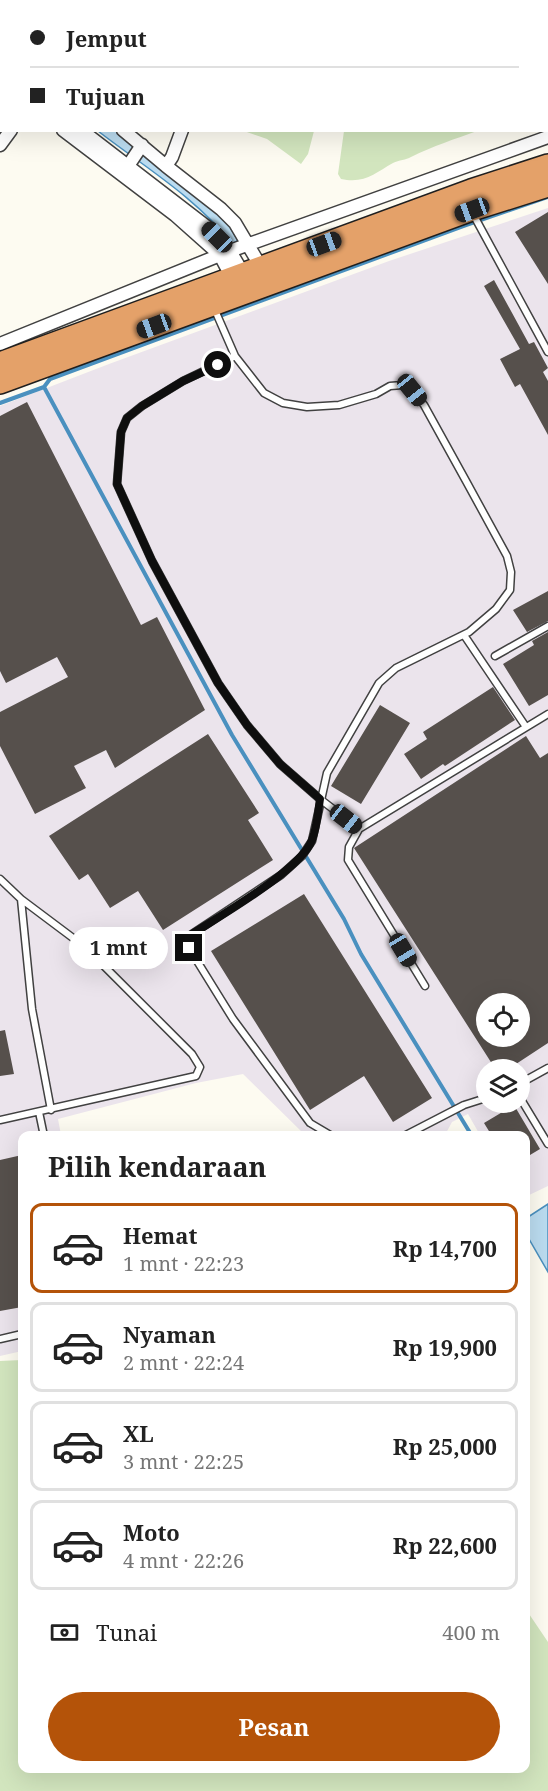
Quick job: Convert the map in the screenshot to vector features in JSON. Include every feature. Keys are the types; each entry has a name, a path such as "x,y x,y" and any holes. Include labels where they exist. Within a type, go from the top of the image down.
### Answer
{"highway":[{"path":"0,363 244,278 471,190 548,165"},
{"path":"0,383 213,305 244,278 548,186"}],"street":[{"path":"0,145 10,132"},
{"path":"66,132 225,253"},
{"path":"84,132 129,163 207,227 244,278"},
{"path":"125,132 221,209 235,223 248,244 244,278"},
{"path":"166,166 181,132"},
{"path":"0,344 248,244 548,137"},
{"path":"129,163 141,146"}],"lane":[{"path":"472,210 548,352"},
{"path":"213,305 235,356 264,393 283,403 307,407 339,405 376,394 390,386 403,385 412,390 424,405 507,556 512,572 510,590 496,609 464,635 396,668 379,683 327,772 312,841 302,856 281,875 189,936 189,948 233,1018 310,1122 324,1131"},
{"path":"235,356 183,381 127,418 121,432 117,484 152,561 218,683 247,725 280,764 359,829"},
{"path":"495,656 548,626"},
{"path":"464,635 526,727"},
{"path":"425,986 348,860 349,847 359,829 548,714"},
{"path":"0,879 21,899 85,947 192,1054 200,1067 196,1076 0,1120"},
{"path":"21,899 33,1010 51,1110"},
{"path":"530,1078 548,1068"},
{"path":"413,1131 476,1101"},
{"path":"39,1112 43,1131"},
{"path":"529,1113 548,1144"},
{"path":"0,1339 18,1335"}],"shaded area":[{"path":"548,208 548,1186 530,1195 530,1131 478,1131 468,1114 452,1122 447,1131 301,1131 243,1074 196,1083 58,1119 60,1131 18,1131 18,1352 0,1356 0,406 389,261"}],"green space":[{"path":"247,132 314,132 308,154 301,164 267,139"},
{"path":"344,132 474,132 395,162 363,179 341,179 338,174"},
{"path":"18,1360 18,1773 530,1773 530,1615 548,1642 548,1791 0,1791 0,1361"}],"water":[{"path":"99,132 117,132 233,226 231,229 238,240 232,244 203,212 169,183"},
{"path":"548,1204 548,1272 530,1241 530,1216"}],"building":[{"path":"548,212 548,284 515,232"},
{"path":"494,280 529,344 534,342 548,368 543,372 548,381 548,435 520,384 515,387 500,359 520,349 484,286"},
{"path":"27,402 141,625 157,617 205,710 115,768 106,750 74,766 86,788 35,814 0,746 0,712 68,677 57,657 6,683 0,671 0,416"},
{"path":"548,591 548,621 527,632 513,610"},
{"path":"548,632 548,695 529,706 503,664 534,645 532,641"},
{"path":"493,687 515,720 421,779 404,754 427,739 423,732"},
{"path":"380,705 410,723 361,804 331,786"},
{"path":"208,734 259,813 248,820 273,860 163,930 138,891 110,908 88,874 79,880 49,836"},
{"path":"526,736 540,758 548,753 548,1043 524,1059 489,1059 481,1047 530,1047 530,993 476,993 476,1039 354,848"},
{"path":"304,894 432,1098 393,1122 364,1076 310,1110 211,951"},
{"path":"5,1030 14,1074 0,1076 0,1031"},
{"path":"501,1113 519,1113 529,1131 489,1131 484,1123"},
{"path":"530,1132 540,1149 530,1155"},
{"path":"18,1156 18,1308 0,1311 0,1160"}],"waterway":[{"path":"0,403 44,387 50,379 466,225 548,197"},
{"path":"44,387 232,735 469,1131"}],"route":[{"path":"189,948 189,936 281,875 302,856 312,841 320,799 280,764 247,725 218,683 152,561 117,484 121,432 127,418 183,381 218,365"}]}
